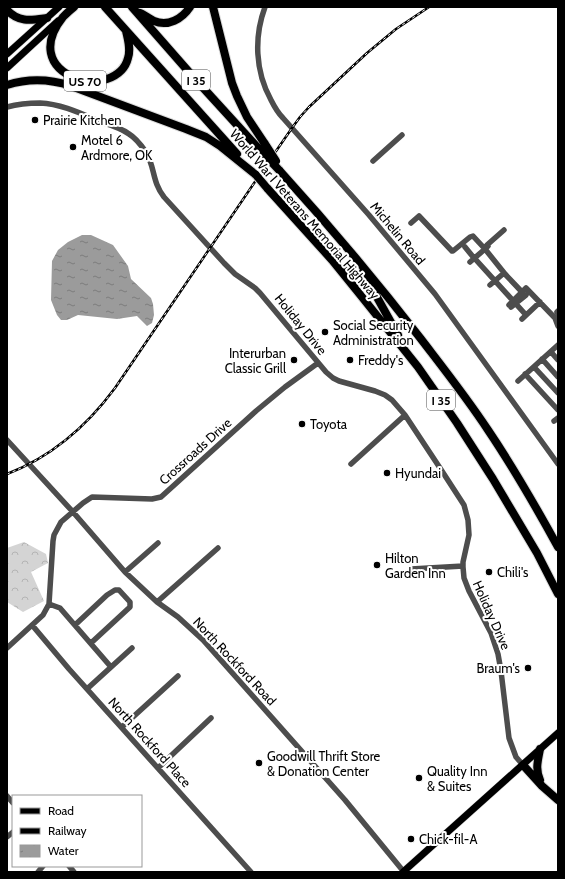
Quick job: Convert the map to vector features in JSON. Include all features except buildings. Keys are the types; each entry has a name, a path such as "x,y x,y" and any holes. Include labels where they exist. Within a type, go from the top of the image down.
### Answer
{"highway":[{"name":"US 70","path":"74,7 63,17 52,37 50,46 51,54 56,64 65,73 78,80 91,82 106,79 116,75 123,69 128,58 129,51 126,30"},
{"name":"World War I Veterans Memorial Highway","path":"105,7 332,260 418,367 457,423 493,479 533,547 558,594"},
{"path":"133,8 156,21 166,23 180,18 190,7"},
{"path":"213,7 237,96 262,146"},
{"name":"World War I Veterans Memorial Highway","path":"133,8 196,80 262,146 286,178 350,250 446,370 488,429 533,502 558,547"},
{"path":"7,10 13,16 26,20 47,18"},
{"path":"7,85 24,81 40,80 55,81 72,86 198,134 220,146 248,168"},
{"path":"350,250 396,332 418,367"},
{"path":"332,260 376,294 404,321 427,347"},
{"path":"540,749 537,768 540,780"},
{"path":"524,764 550,789 558,793"},
{"path":"524,764 542,786 558,800"}],"main road":[{"path":"7,54 59,7"},
{"path":"7,68 63,17"},
{"path":"404,872 558,733"}],"street":[{"name":"Michelin Road","path":"265,7 258,37 258,55 261,76 276,110 369,215 435,294 558,464"},
{"name":"Holiday Drive","path":"7,107 33,103 57,105 123,130 133,137 143,148 149,158 158,188 164,197 224,263 235,274 260,293 326,372 339,381 379,392 396,404 405,415 464,505 468,520 469,534 463,566 464,578 490,632 498,654 509,738 516,757 524,764"},
{"path":"373,161 402,136"},
{"path":"411,223 419,216 452,251 473,236 504,273 524,293"},
{"path":"474,260 488,246 487,245 504,230"},
{"path":"465,247 492,283 524,317 540,302"},
{"path":"492,283 504,273"},
{"path":"512,304 524,293 526,288 537,295 538,299 556,315 558,326"},
{"path":"537,295 540,302 556,315"},
{"path":"518,381 558,345"},
{"path":"551,352 558,360"},
{"path":"542,359 558,377"},
{"name":"Crossroads Drive","path":"49,604 54,535 61,522 89,498 94,496 152,499 161,497 264,404 318,363"},
{"path":"534,367 558,393"},
{"path":"525,374 558,410"},
{"path":"351,464 405,415"},
{"name":"North Rockford Road","path":"7,440 73,512 125,572 157,602 178,617 203,640 340,795 404,872"},
{"path":"125,572 158,543"},
{"path":"157,602 218,548"},
{"path":"411,569 463,566"},
{"path":"75,625 107,595 115,590 119,590 130,602 130,607 91,644"},
{"path":"7,648 43,615 49,604 60,608 111,667"},
{"name":"North Rockford Place","path":"32,625 252,872"},
{"path":"88,688 132,648"},
{"path":"122,727 178,676"},
{"path":"158,768 212,718"}],"green space":[{"path":"24,542 46,554 48,563 31,572 44,601 23,612 7,602 7,548"}],"water":[{"path":"82,235 91,235 113,245 128,266 131,279 151,298 154,315 152,323 147,326 137,316 117,319 78,315 67,320 61,320 57,315 51,300 52,261 58,250 68,242"}],"railway":[{"path":"7,474 38,459 67,439 104,402 300,117 367,53 396,29 429,7"}],"place":[{"name":"Prairie Kitchen","path":"35,120"},
{"name":"Motel 6 Ardmore, OK","path":"73,147"},
{"name":"Social Security Administration","path":"325,332"},
{"name":"Interurban Classic Grill","path":"294,360"},
{"name":"Freddy's","path":"350,360"},
{"name":"Toyota","path":"302,424"},
{"name":"Hyundai","path":"387,473"},
{"name":"Hilton Garden Inn","path":"377,565"},
{"name":"Chili's","path":"489,572"},
{"name":"Braum's","path":"528,668"},
{"name":"Goodwill Thrift Store & Donation Center","path":"259,763"},
{"name":"Quality Inn & Suites","path":"419,778"},
{"name":"Chick-fil-A","path":"411,839"}]}
